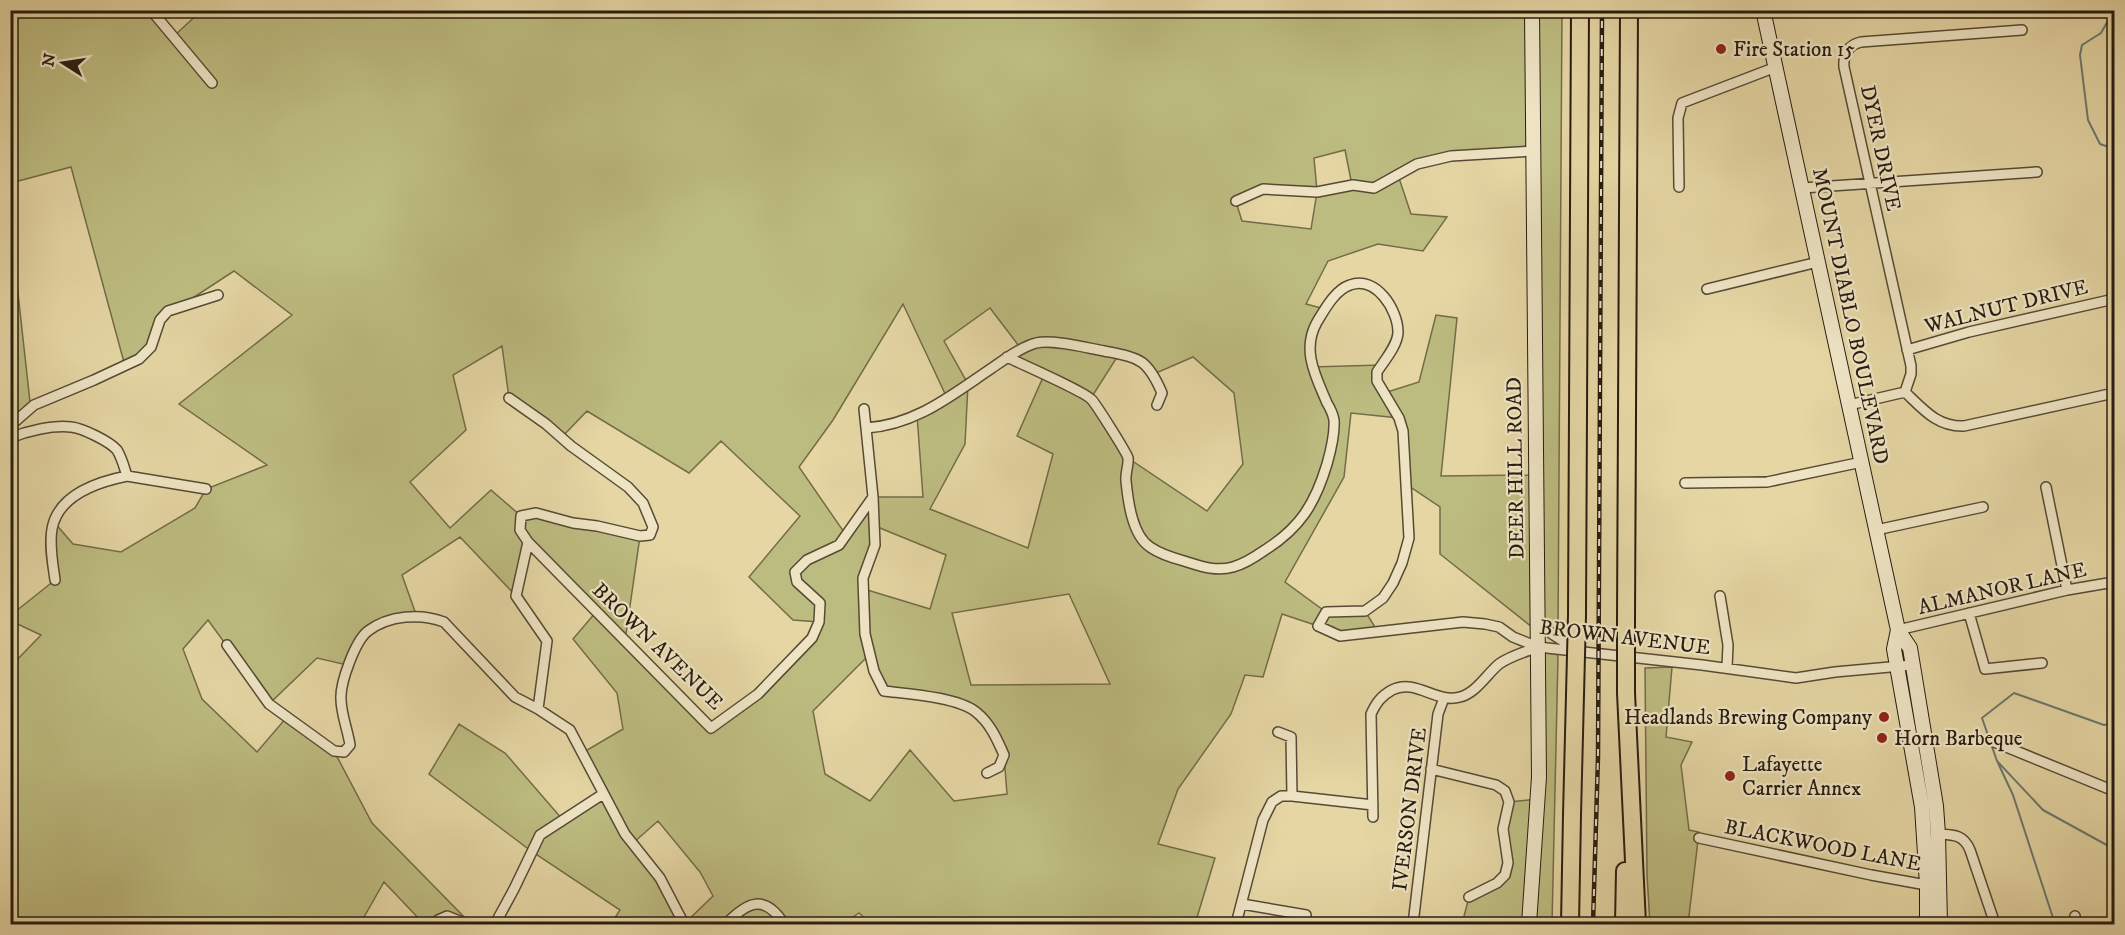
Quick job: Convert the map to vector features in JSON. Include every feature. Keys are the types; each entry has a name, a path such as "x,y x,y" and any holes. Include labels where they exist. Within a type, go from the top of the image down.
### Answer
{"highway":[{"path":"1570,924 1576,615 1580,10"},
{"path":"1629,10 1626,693 1637,916"},
{"path":"1624,924 1628,758"},
{"path":"1564,924 1572,849"}],"main road":[{"name":"DEER HILL ROAD","path":"1529,924 1539,777 1532,10"},
{"name":"MOUNT DIABLO BOULEVARD","path":"1763,10 1898,630 1910,648 1905,666 1917,777 1924,834 1940,924"},
{"name":"MOUNT DIABLO BOULEVARD","path":"1905,666 1929,755 1938,834 1933,886 1926,924"}],"street":[{"path":"151,10 212,83"},
{"name":"DYER DRIVE","path":"1905,392 1911,375 1907,350 1844,61 1847,50 1861,42 2022,30"},
{"path":"1679,187 1678,118 1682,104 1776,67"},
{"path":"1236,201 1263,189 1317,192 1353,185 1374,188 1417,164 1450,156 1533,151"},
{"path":"1802,188 2037,172"},
{"path":"1707,289 1818,262"},
{"name":"BROWN AVENUE","path":"1007,357 1091,397 1128,458 1125,478 1135,525 1150,547 1209,569 1231,568 1251,559 1285,537 1307,512 1323,477 1332,446 1334,418 1311,367 1310,342 1313,328 1341,290 1351,284 1362,283 1371,286 1383,295 1391,306 1398,333 1396,342 1376,376 1399,418 1403,431 1409,538 1402,564 1393,584 1383,598 1365,611 1326,612 1318,626 1340,636 1463,622 1485,624 1499,627 1514,637 1538,647 1796,678 1905,666"},
{"path":"10,426 34,405 139,359 151,347 160,320 168,311 218,295"},
{"name":"WALNUT DRIVE","path":"1907,350 1969,332 2115,299"},
{"path":"866,428 885,427 902,422 935,407 1007,357 1037,343 1070,345 1138,358 1154,374 1162,393 1157,405"},
{"path":"1849,405 1905,392 1933,418 1954,426 1973,424 2115,393"},
{"path":"509,398 628,488 643,504 653,527 650,535 640,536 536,513 521,516 520,530 528,542 516,596 547,641 538,709"},
{"path":"864,409 873,497 875,545 863,578 865,634 874,671 884,691 937,699 974,711 989,724 1004,755 999,767 987,773"},
{"path":"10,438 27,431 71,427 97,436 115,447 121,456 127,476"},
{"path":"1685,483 1767,482 1862,462"},
{"path":"55,580 52,529 62,507 78,492 127,476 206,489"},
{"path":"2046,487 2067,591"},
{"name":"BROWN AVENUE","path":"528,542 711,728 758,694 812,638 819,622 820,603 797,582 795,572 807,560 839,545 873,497"},
{"path":"1876,530 1983,507"},
{"name":"ALMANOR LANE","path":"1898,630 2115,582"},
{"path":"1720,596 1728,645 1727,668"},
{"path":"1969,613 1985,669 2042,663"},
{"path":"227,645 269,704 334,751 344,752 350,745 341,699 347,665 367,632 394,618 429,616 444,622 515,697 570,730 625,834 660,879 684,924"},
{"path":"1537,619 1552,634 1577,650"},
{"path":"1373,817 1371,714 1376,703 1396,688 1409,686 1444,698 1460,697 1473,690 1501,663 1538,647"},
{"name":"IVERSON DRIVE","path":"1413,924 1438,714 1444,698"},
{"path":"1278,732 1291,737 1292,796"},
{"path":"1994,742 2115,791"},
{"path":"1431,770 1496,785 1505,791 1509,802 1503,829 1508,863 1505,875 1497,883 1469,897"},
{"path":"495,924 540,835 603,794"},
{"path":"1236,924 1263,820 1272,802 1281,796 1292,796 1372,805"},
{"path":"1924,834 1961,837 1968,845 1995,924"},
{"name":"BLACKWOOD LANE","path":"1699,838 1933,886"},
{"path":"726,924 750,904 764,904 777,913 784,924"},
{"path":"1242,904 1306,915"},
{"path":"436,924 438,920 447,916 467,924"}],"shaded area":[{"path":"110,10 115,15 117,11 151,11 173,37 202,10 1562,11 1558,630 1552,628 1537,631 1440,554 1440,507 1406,484 1399,418 1351,413 1344,477 1285,582 1326,612 1365,611 1378,632 1340,636 1282,614 1263,677 1245,675 1231,714 1178,789 1158,844 1215,858 1195,924 871,924 859,913 843,924 684,924 611,924 620,910 531,851 429,774 459,724 505,753 563,820 602,794 582,753 623,729 617,693 573,639 596,612 528,543 516,596 460,537 402,575 417,617 367,631 347,665 317,658 269,704 208,620 183,649 202,699 257,752 287,717 334,751 372,823 471,924 424,924 384,882 360,924 11,924 11,666 41,635 11,621 11,615 55,580 54,522 73,544 121,552 195,508 206,489 267,465 179,404 292,315 234,271 168,312 151,347 125,366 71,167 11,183 11,11","holes":["1345,150 1352,185 1317,191 1314,158","1533,151 1536,475 1441,476 1457,318 1436,315 1419,382 1384,393 1377,372 1381,365 1311,367 1313,328 1325,309 1306,304 1328,261 1378,244 1423,251 1447,217 1411,214 1398,175 1451,156","1263,189 1317,192 1311,229 1242,221 1236,202","903,304 947,398 917,415 923,497 873,497 846,535 799,467 833,420","990,308 1022,350 1007,357 1044,375 1017,436 1053,454 1028,548 930,509 965,444 968,384 944,341","502,346 509,398 561,438 587,411 689,473 721,441 800,516 749,577 793,620 819,622 812,638 758,694 711,727 625,641 640,536 536,513 521,516 491,490 450,528 410,482 466,430 453,375","1119,354 1154,374 1193,357 1234,393 1243,464 1207,511 1128,458 1091,398","875,526 946,555 930,609 864,589 875,545","1069,594 1110,684 971,685 952,613","869,655 884,691 956,704 989,724 1004,755 1007,794 954,801 910,750 870,801 825,774 813,711","658,821 700,872 713,896 684,924 660,878 633,843"]},
{"path":"10,221 30,402 11,421 10,421"},
{"path":"1538,647 1551,648 1558,656 1552,924 1462,924 1469,897 1505,875 1509,802 1537,799"},
{"path":"1672,667 1666,737 1692,742 1681,765 1689,830 1699,832 1688,924 1650,924 1647,875 1645,668"}],"waterway":[{"path":"2114,10 2101,33 2082,45 2080,55 2088,120 2100,144 2114,146"},
{"path":"2114,723 2104,725 2014,693 1982,718 1997,761 2043,810 2114,849"},
{"path":"1998,763 2013,795 2055,924"}],"railway":[{"path":"1593,924 1598,757 1602,10"}],"place":[{"name":"Fire Station 15","path":"1721,49"},
{"name":"Headlands Brewing Company","path":"1884,717"},
{"name":"Horn Barbeque","path":"1882,738"},
{"name":"Lafayette Carrier Annex","path":"1730,776"}]}
